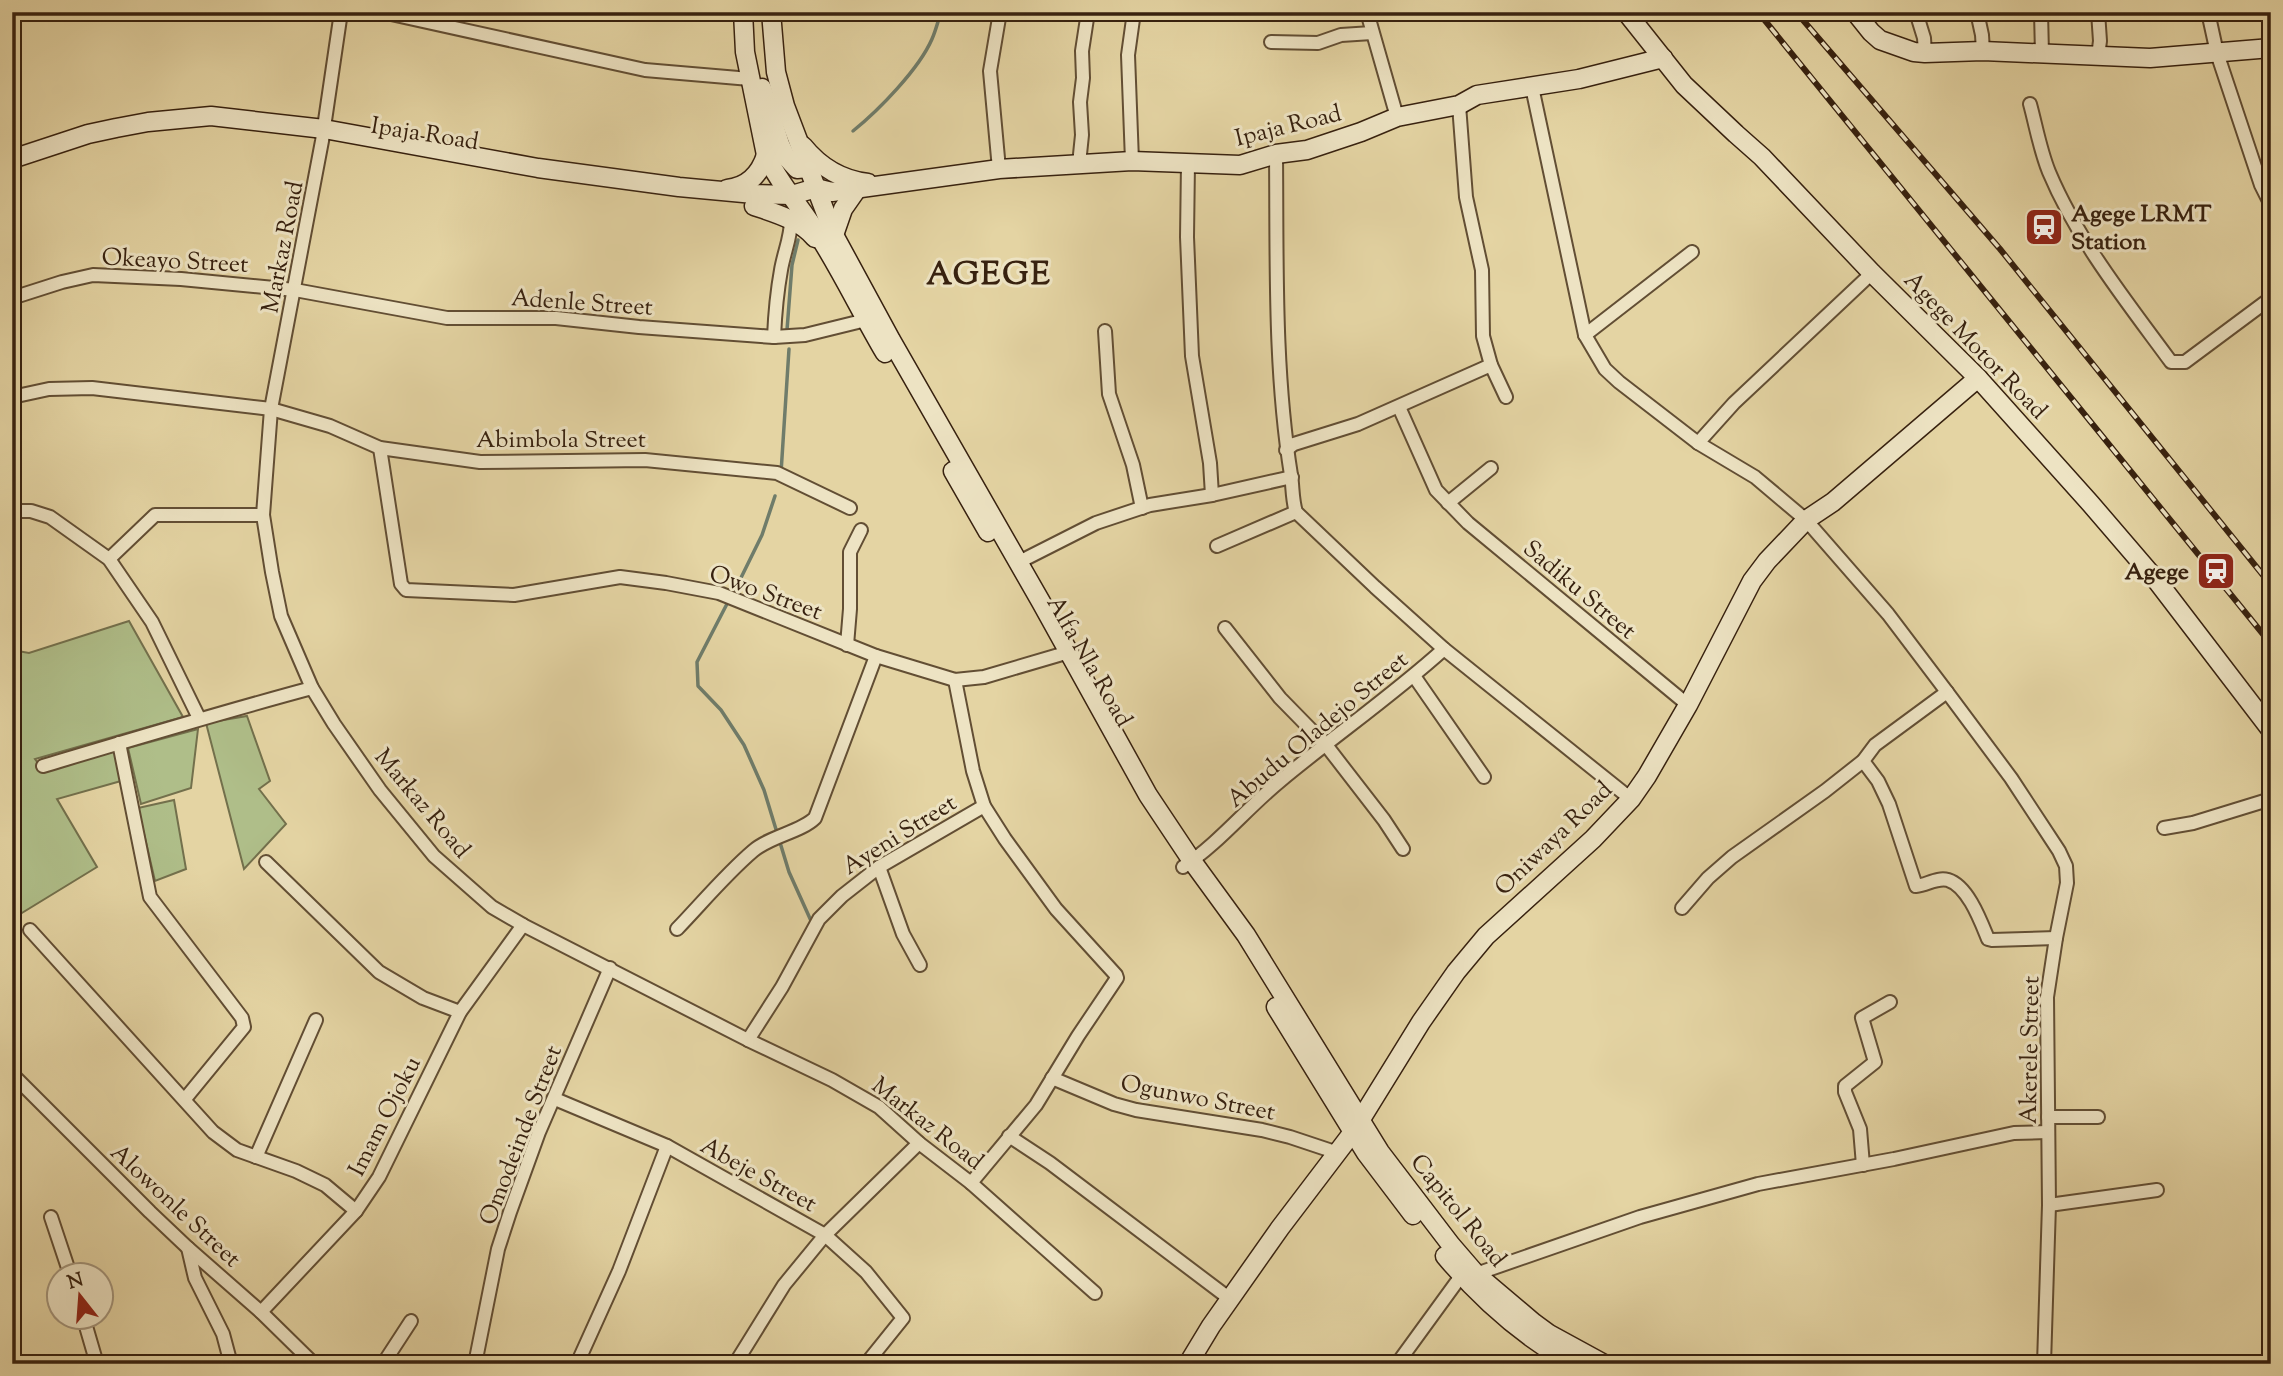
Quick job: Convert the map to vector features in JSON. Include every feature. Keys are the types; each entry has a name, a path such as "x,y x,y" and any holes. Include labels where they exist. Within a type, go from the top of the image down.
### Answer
{"main road":[{"name":"Alfa Nla Road","path":"743,12 745,52 750,79 766,155 772,168 794,207 871,316 1019,562 1064,654"},
{"path":"750,12 763,92 780,144 791,164 797,169 808,168"},
{"name":"Alfa Nla Road","path":"771,12 776,72 796,137 808,168 823,193 834,235 871,316 1187,864 1357,1126"},
{"name":"Agege Motor Road","path":"1626,12 1684,85 1762,157 1978,378 2157,581 2271,730"},
{"path":"1855,12 1880,40 1925,53 1983,51 2150,58 2271,48"},
{"name":"Ipaja Road","path":"323,135 552,179 754,206 794,207 823,193 999,169 1132,161 1240,165 1276,154 1307,150 1397,117 1459,105 1477,95 1579,79 1663,58"},
{"name":"Ipaja Road","path":"12,159 88,134 211,116 538,168 709,190 794,207"},
{"name":"Ipaja Road","path":"12,171 148,126"},
{"path":"796,137 825,168 853,181 885,186"},
{"path":"709,190 734,188 744,184 762,167 766,155"},
{"path":"834,235 843,209 857,189"},
{"name":"Oniwaya Road","path":"1188,1364 1280,1228 1357,1126 1421,1022 1456,972 1486,936 1593,839 1647,776 1688,705 1752,581 1767,561 1807,520 1833,502 1978,378"},
{"name":"Capitol Road","path":"1357,1126 1366,1153 1469,1275 1488,1303 1518,1328 1572,1364"},
{"name":"Capitol Road","path":"1469,1275 1497,1293 1549,1334 1604,1364"}],"street":[{"name":"Markaz Road","path":"341,12 323,135 271,409 263,515 281,616 312,688 380,790 434,856 492,906 523,925 796,1062 879,1107 919,1143 971,1183 1095,1293"},
{"path":"382,12 645,70 750,79"},
{"path":"999,169 990,71 1000,12"},
{"path":"1079,164 1082,135 1082,51 1088,12"},
{"path":"1132,161 1128,55 1134,12"},
{"path":"1367,12 1397,117"},
{"path":"1916,12 1924,37 1925,53"},
{"path":"1977,12 1983,51"},
{"path":"2041,12 2042,54"},
{"path":"2098,12 2098,56"},
{"path":"2208,12 2217,54 2271,205"},
{"path":"1271,42 1318,43 1341,35 1372,33"},
{"name":"Akerele Street","path":"1532,87 1585,335 1605,369 1698,443 1755,477 1807,520 1888,614 1948,692 2011,778 2066,866 2067,883 2047,997 2049,1205 2044,1364"},
{"path":"2030,104 2048,170 2073,221 2120,293 2171,362 2185,362 2271,298"},
{"path":"1459,105 1466,197 1482,270 1483,336 1491,365 1506,397"},
{"path":"1276,154 1278,366 1286,450 1292,477 1292,501 1296,512 1444,649 1630,799"},
{"path":"1188,163 1187,237 1192,356 1210,463 1212,495"},
{"path":"774,337 776,296 790,240 794,207"},
{"path":"1585,335 1692,252"},
{"path":"1698,443 1734,403 1872,272"},
{"name":"Okeayo Street","path":"12,298 93,275 181,279 295,290"},
{"name":"Adenle Street","path":"295,290 447,318 556,318 774,337 805,335 871,316"},
{"path":"1105,331 1109,394 1133,466 1142,508"},
{"path":"1286,450 1294,444 1358,424 1399,407 1491,365"},
{"name":"Abimbola Street","path":"12,397 48,389 92,388 271,409 330,426 380,447 480,462 645,460 776,473 850,508"},
{"name":"Sadiku Street","path":"1399,407 1436,490 1448,503 1478,532 1688,705"},
{"name":"Owo Street","path":"380,447 401,584 406,590 514,596 620,577 666,583 719,593 876,656 955,680 984,677 1064,654"},
{"path":"1448,503 1491,468"},
{"path":"1019,562 1096,523 1142,508 1292,477"},
{"path":"12,511 31,511 50,517 109,559 152,622 200,718"},
{"path":"1217,546 1296,512"},
{"path":"109,559 155,514 263,515"},
{"path":"847,645 850,552 861,530"},
{"path":"1225,628 1280,698 1326,745 1403,849"},
{"name":"Abudu Oladejo Street","path":"1187,864 1234,825 1281,780 1414,676 1444,649"},
{"path":"677,929 754,850 815,818 876,656"},
{"path":"1414,676 1484,777"},
{"path":"955,680 973,771 984,806 1004,839 1056,909 1117,978 1077,1036 1036,1105 971,1183"},
{"path":"43,766 200,718 312,688"},
{"path":"1682,908 1708,878 1732,857 1863,761 1875,745 1948,692"},
{"path":"119,743 150,897 244,1023 244,1027 185,1099"},
{"path":"1863,761 1878,781 1889,804 1916,886 1934,880 1949,880 1956,885 1972,903 1989,939 2056,938"},
{"path":"2164,828 2203,821 2271,799"},
{"name":"Ayeni Street","path":"748,1040 782,987 819,919 848,891 879,867 984,806"},
{"path":"267,862 379,972 423,998 460,1012"},
{"path":"879,867 903,934 920,965"},
{"name":"Imam Ojoku","path":"261,1312 356,1212 379,1177 401,1135 460,1012 523,925"},
{"path":"30,930 214,1132 237,1150 296,1171 325,1185 356,1212"},
{"name":"Omodeinde Street","path":"475,1364 502,1236 524,1170 610,968"},
{"path":"1863,1165 1860,1129 1845,1086 1875,1062 1862,1018 1890,1002"},
{"path":"256,1157 316,1020"},
{"name":"Alowonle Street","path":"12,1073 188,1248 261,1312 314,1364"},
{"name":"Ogunwo Street","path":"1052,1078 1114,1104 1136,1110 1290,1136 1338,1153"},
{"name":"Abeje Street","path":"555,1098 667,1146 825,1235 866,1272 903,1318 866,1364"},
{"path":"2048,1117 2098,1117"},
{"path":"1397,1364 1417,1333 1469,1275 1713,1195 2014,1133 2047,1132"},
{"path":"1009,1136 1050,1163 1230,1299"},
{"path":"735,1364 784,1285 825,1235 919,1143"},
{"path":"577,1364 619,1271 667,1146"},
{"path":"2049,1205 2157,1190"},
{"path":"51,1217 65,1260"},
{"path":"188,1248 195,1278 223,1334 231,1364"},
{"path":"383,1364 411,1321"},
{"path":"87,1330 97,1364"}],"green space":[{"path":"129,621 183,717 35,759 44,771 115,751 121,781 57,799 97,867 12,919 12,650 29,653"},
{"path":"247,716 270,781 259,789 286,824 244,869 206,723"},
{"path":"198,729 191,788 141,804 128,748"},
{"path":"174,800 186,869 155,881 138,808"}],"waterway":[{"path":"853,131 886,101 918,63 932,39 941,12"},
{"path":"787,330 792,265 798,240"},
{"path":"781,473 789,349"},
{"path":"733,594 762,535 775,496"},
{"path":"729,600 697,662 698,686 721,710 744,745 764,790 789,872 812,923"}],"railway":[{"path":"1758,12 2271,644"},
{"path":"1796,12 2000,249 2271,585"}],"place":[{"name":"Agege LRMT Station","path":"2044,227"},
{"name":"Agege","path":"2216,571"}],"district":[{"name":"AGEGE","path":"989,273"}]}
